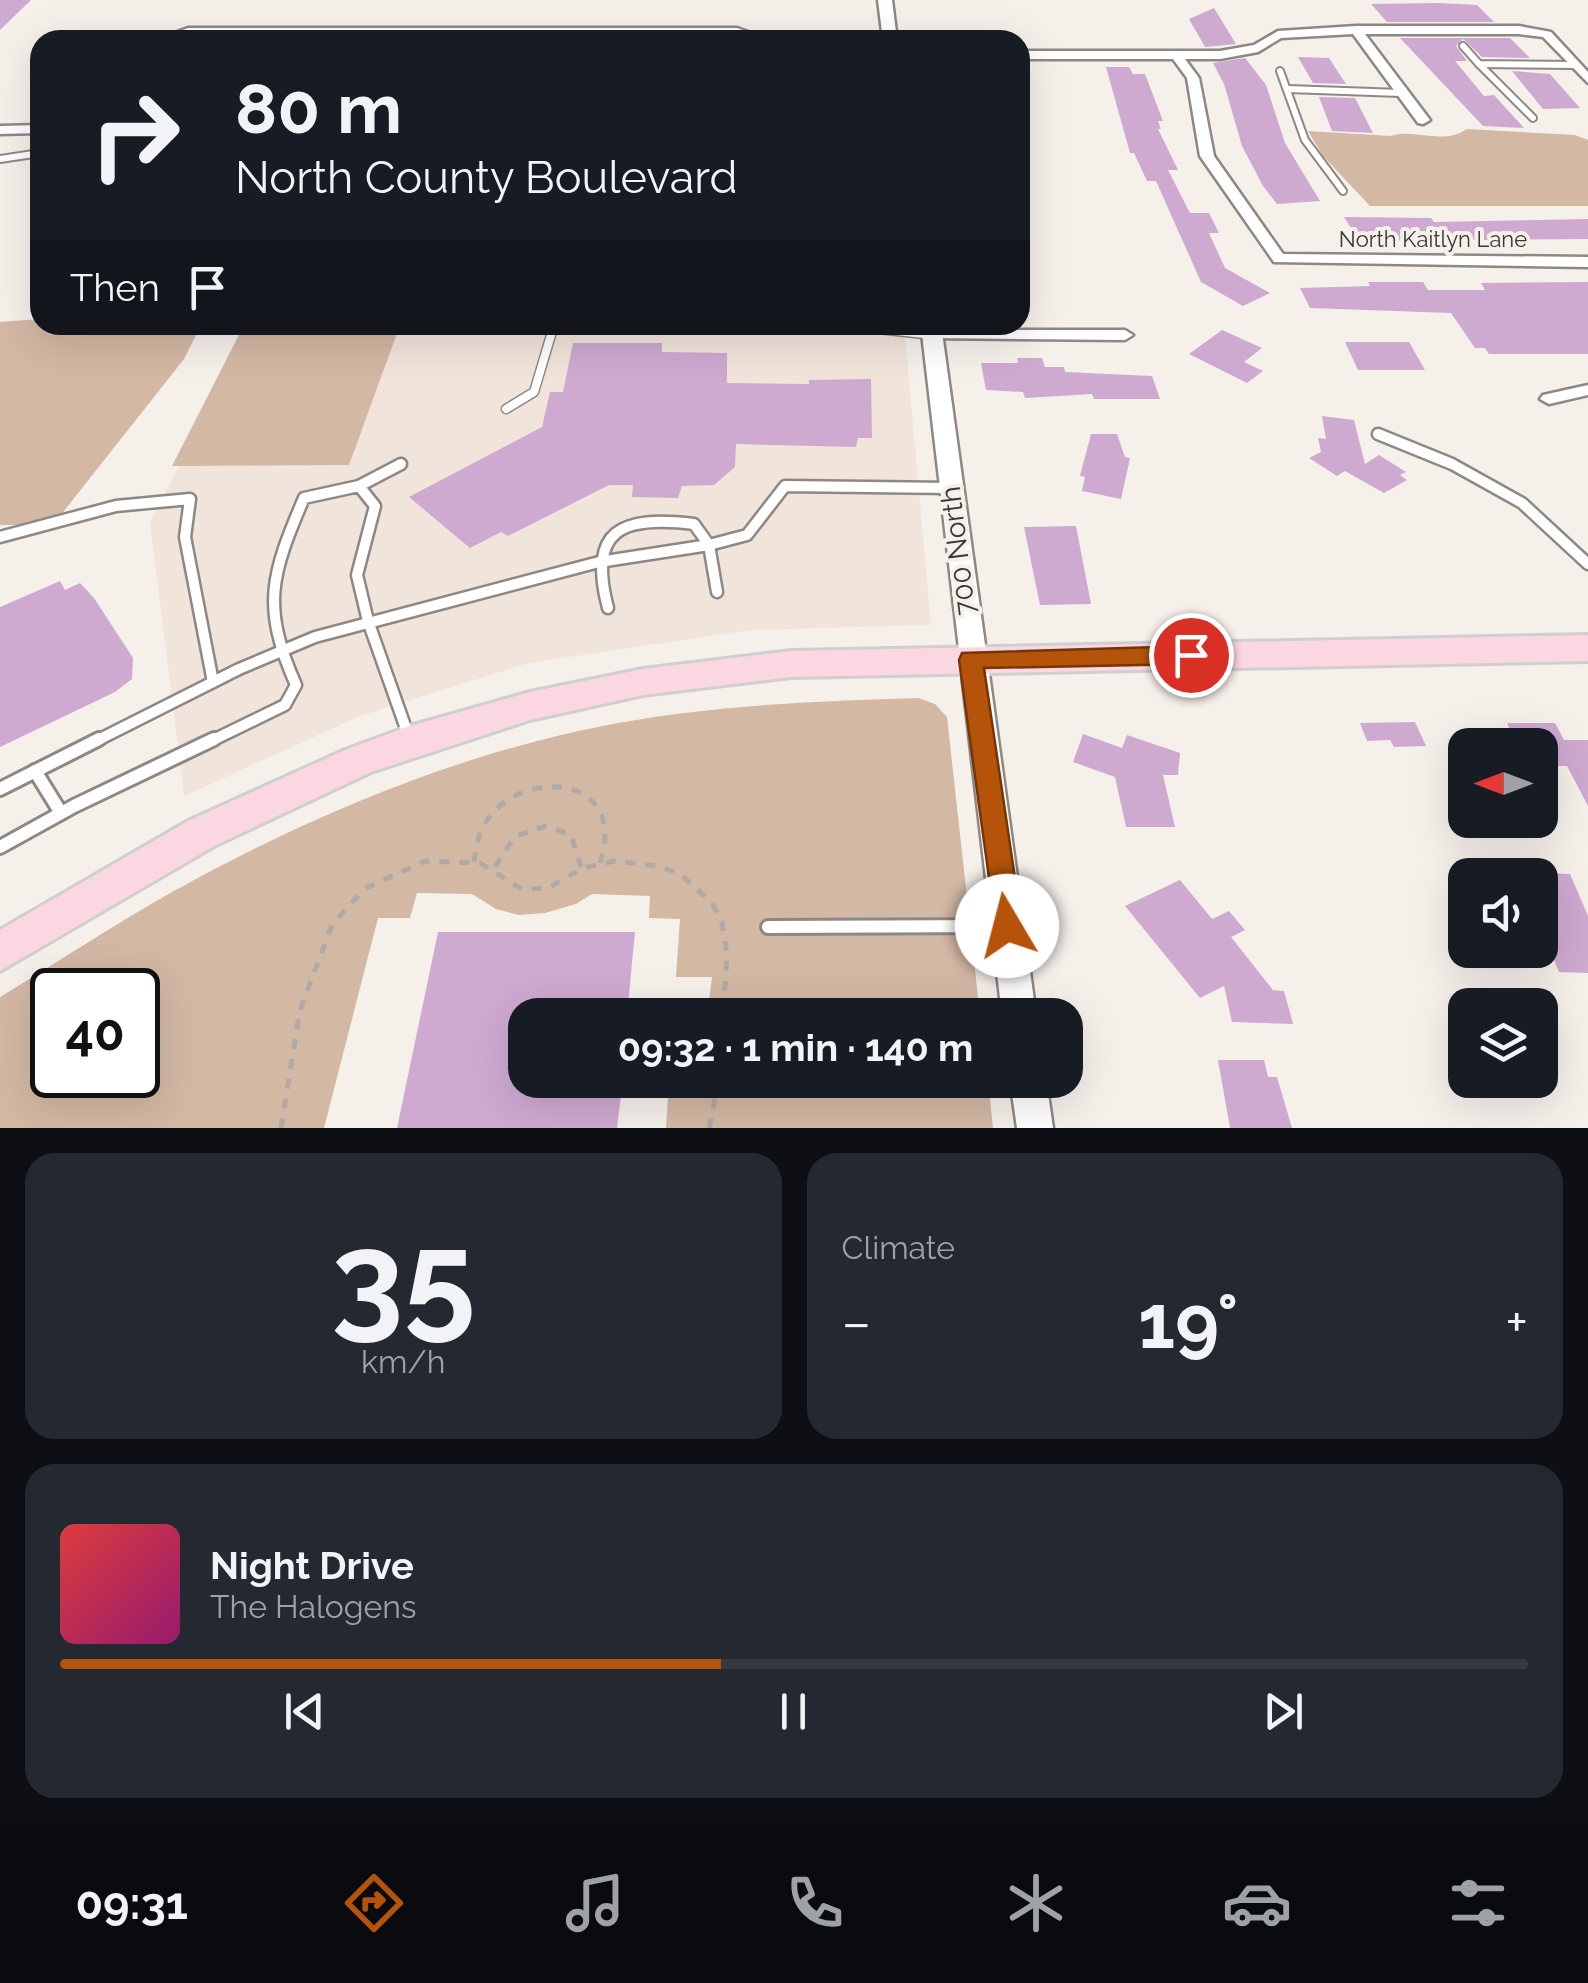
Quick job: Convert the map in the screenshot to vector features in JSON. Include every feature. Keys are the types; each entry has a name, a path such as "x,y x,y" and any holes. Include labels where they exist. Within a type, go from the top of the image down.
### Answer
{"main road":[{"path":"0,952 202,833 410,741 530,706 643,682 728,669 971,660 1588,648"}],"street":[{"path":"885,0 889,30"},
{"path":"1356,30 1423,120"},
{"path":"1030,55 1240,53 1278,35 1356,30 1547,34 1588,79"},
{"name":"North Kaitlyn Lane","path":"1176,55 1193,78 1207,156 1278,259 1588,262"},
{"path":"0,130 30,129"},
{"path":"1030,333 1126,335"},
{"name":"700 North","path":"933,335 971,660 1018,998"},
{"path":"1549,399 1588,390"},
{"path":"1031,1098 1035,1128"}],"lane":[{"path":"1463,46 1480,70 1534,118"},
{"path":"1479,64 1574,65"},
{"path":"1280,71 1305,140 1343,191"},
{"path":"1288,89 1401,93"},
{"path":"0,159 30,154"},
{"path":"506,409 534,392 551,335"},
{"path":"1378,434 1452,464 1522,504 1588,564"},
{"path":"0,847 61,813 285,705 296,685 281,651 272,610 288,536 304,498 360,486 401,464"},
{"path":"360,486 374,506 357,575 368,621 410,741"},
{"path":"0,789 212,682 281,651 368,621 599,562 709,545 747,535 785,486 950,488"},
{"path":"0,537 122,502 190,499 185,536 212,682"},
{"path":"608,608 599,562 612,535 639,522 694,524 709,545 717,592"},
{"path":"36,770 61,813"},
{"path":"768,927 1007,926"}],"path":[{"path":"474,862 480,826 492,810 508,798 552,785 584,796 601,811 608,831 600,863"},
{"path":"494,870 499,853 511,837 534,825 554,825 570,835 581,867"},
{"path":"280,1128 300,1013 328,933 348,902 376,880 429,860 474,862 494,870 507,886 525,891 545,889 572,879 581,867 600,863 644,861 670,867 692,880 717,908 727,947 724,998"},
{"path":"709,1128 716,1098"}],"shaded area":[{"path":"1467,129 1575,135 1588,140 1588,206 1370,206 1323,156 1308,131 1439,137"},
{"path":"30,320 30,335 196,335 184,359 60,516 28,525 0,525 0,322"},
{"path":"239,335 396,335 349,465 172,466"},
{"path":"247,335 905,335 931,625 751,630 528,663 360,716 184,796 150,522"},
{"path":"919,698 935,704 947,717 978,998 709,998 712,977 676,977 680,919 649,918 650,896 592,894 576,904 545,913 519,915 496,909 472,894 417,893 410,918 378,918 324,1128 0,1128 0,997 30,979 30,1098 160,1098 160,968 47,968 226,863 390,789 503,750 618,723 768,705"},
{"path":"668,1098 990,1098 993,1128 666,1128"}],"building":[{"path":"0,0 31,0 0,30"},
{"path":"1371,4 1477,5 1494,22 1387,22"},
{"path":"1214,8 1236,44 1205,47 1189,19"},
{"path":"1400,38 1510,38 1530,58 1482,57 1463,39 1456,46 1467,61 1455,61 1484,96 1494,95 1524,128 1483,126"},
{"path":"1298,57 1329,58 1346,84 1313,83"},
{"path":"1245,58 1266,85 1285,143 1320,201 1277,204 1242,146 1224,84 1213,63"},
{"path":"1106,67 1129,67 1133,74 1145,74 1163,121 1158,121 1158,129 1178,170 1168,170 1190,213 1209,213 1219,233 1209,233 1225,268 1270,293 1243,306 1201,282 1156,181 1147,181 1134,153 1130,153"},
{"path":"1512,71 1550,74 1580,108 1543,109"},
{"path":"1319,97 1355,98 1373,133 1332,131"},
{"path":"1344,217 1431,218 1434,222 1588,219 1588,239 1359,241"},
{"path":"1368,282 1423,282 1428,290 1485,290 1481,283 1588,282 1588,354 1489,354 1485,348 1475,348 1451,313 1310,308 1300,288 1370,286"},
{"path":"1222,330 1262,348 1244,362 1263,371 1247,383 1189,354"},
{"path":"1345,342 1409,342 1425,370 1358,370"},
{"path":"573,343 662,343 662,352 727,353 727,383 809,384 809,380 871,379 872,438 858,438 856,447 736,444 735,467 714,485 682,486 678,498 632,497 633,485 609,485 508,536 501,532 470,548 409,497 542,427 550,392 563,392"},
{"path":"1017,358 1042,358 1045,367 1064,367 1065,372 1152,376 1160,399 1094,399 1092,394 1025,398 1023,392 986,390 981,363 1018,363"},
{"path":"1322,416 1354,420 1365,464 1379,455 1406,472 1400,475 1407,480 1384,493 1345,471 1337,476 1309,458 1321,452 1318,438 1326,439"},
{"path":"1091,434 1117,434 1125,457 1130,458 1121,499 1082,491 1085,477 1080,476"},
{"path":"1076,526 1091,604 1040,605 1024,527"},
{"path":"60,581 65,590 80,583 94,598 133,658 132,679 115,692 0,747 0,607"},
{"path":"1415,722 1426,746 1394,747 1390,740 1367,741 1360,723"},
{"path":"1507,723 1555,723 1558,728 1509,728"},
{"path":"1558,729 1564,740 1588,740 1588,806 1567,766 1558,766"},
{"path":"1083,734 1122,748 1127,735 1180,753 1178,775 1163,775 1175,827 1126,827 1115,777 1073,762"},
{"path":"1558,874 1570,874 1588,916 1588,973 1559,972"},
{"path":"1180,880 1212,919 1229,911 1245,930 1231,937 1273,990 1284,991 1293,1024 1232,1022 1224,986 1200,998 1125,906"},
{"path":"438,932 635,932 629,998 508,998 508,1098 621,1098 617,1128 397,1128"},
{"path":"1218,1060 1264,1060 1268,1077 1277,1077 1292,1128 1230,1128"}],"route":[{"path":"1007,926 971,660 1191,655"}]}
